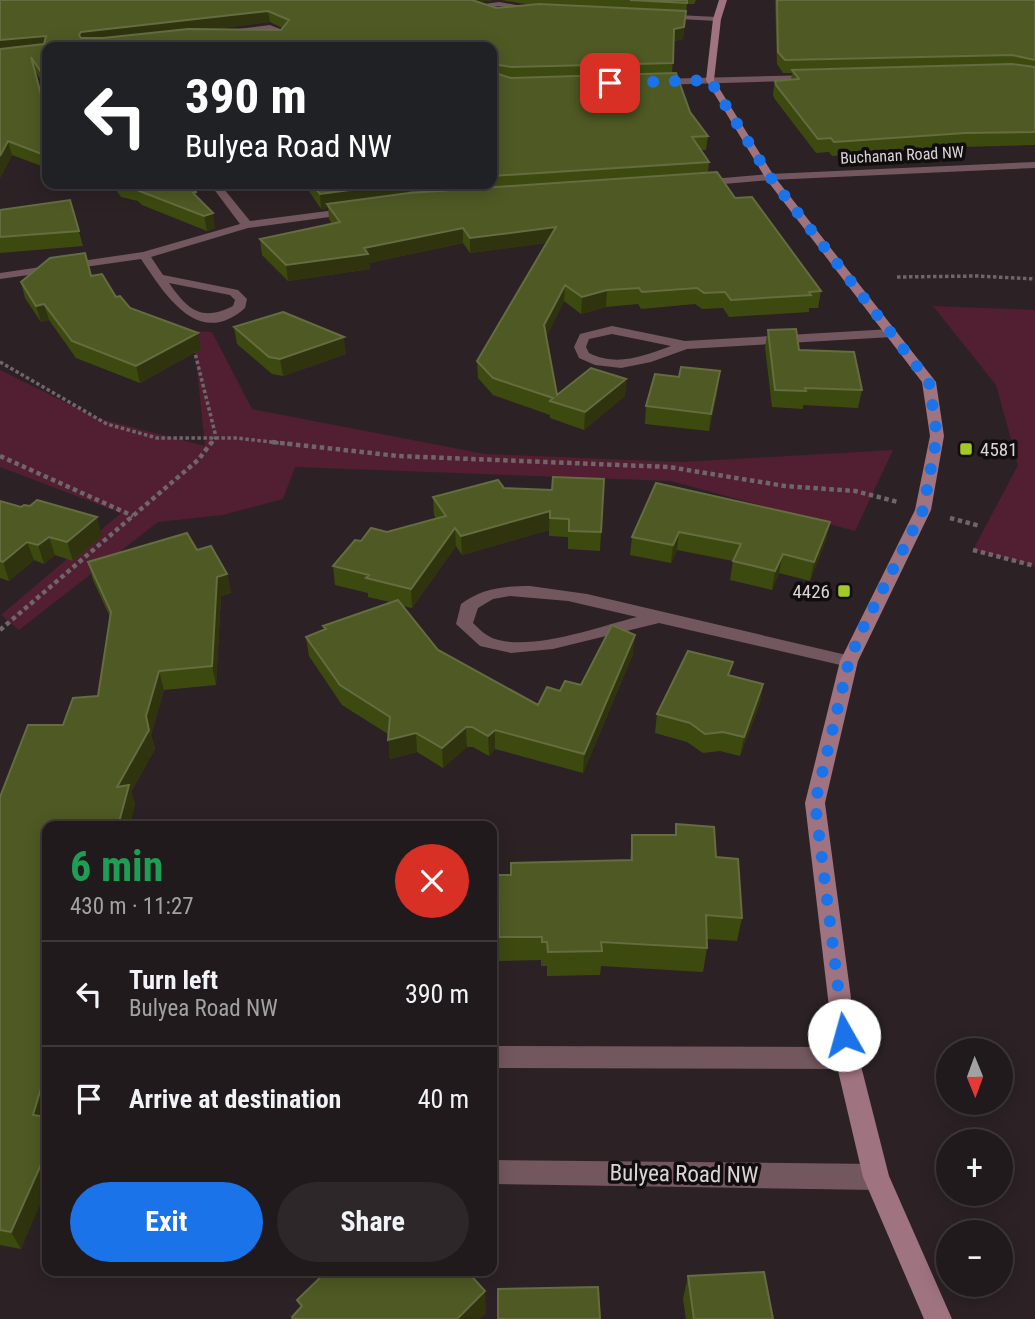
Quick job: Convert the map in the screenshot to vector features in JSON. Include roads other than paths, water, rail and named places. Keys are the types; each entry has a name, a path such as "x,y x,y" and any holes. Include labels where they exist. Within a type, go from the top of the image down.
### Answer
{"street":[{"path":"723,0 717,19 710,80 770,177 929,382 937,436 923,510 849,661 815,803 847,1058 876,1177 938,1319"},
{"path":"496,15 478,11 480,7 499,4 552,12"},
{"path":"506,15 539,11"},
{"path":"657,16 717,19"},
{"path":"270,27 284,32 279,37 271,38 207,35 270,27"},
{"path":"645,82 827,77"},
{"name":"Buchanan Road NW","path":"684,184 1035,164"},
{"path":"219,189 247,225"},
{"path":"0,276 144,255 247,225 369,208"},
{"path":"144,255 185,311 197,317 213,318 228,315 239,308 241,299 234,292 161,278"},
{"path":"685,345 612,330 584,337 580,347 583,355 592,360 607,365 623,365 685,345 892,333"},
{"path":"660,617 531,647 496,646 475,636 464,624 467,608 481,597 508,591 588,598 660,617 813,650 849,661"},
{"path":"497,1057 847,1058"},
{"name":"Bulyea Road NW","path":"497,1172 876,1177"}],"place":[{"name":"4581","path":"966,449"},
{"name":"4426","path":"844,591"}]}
